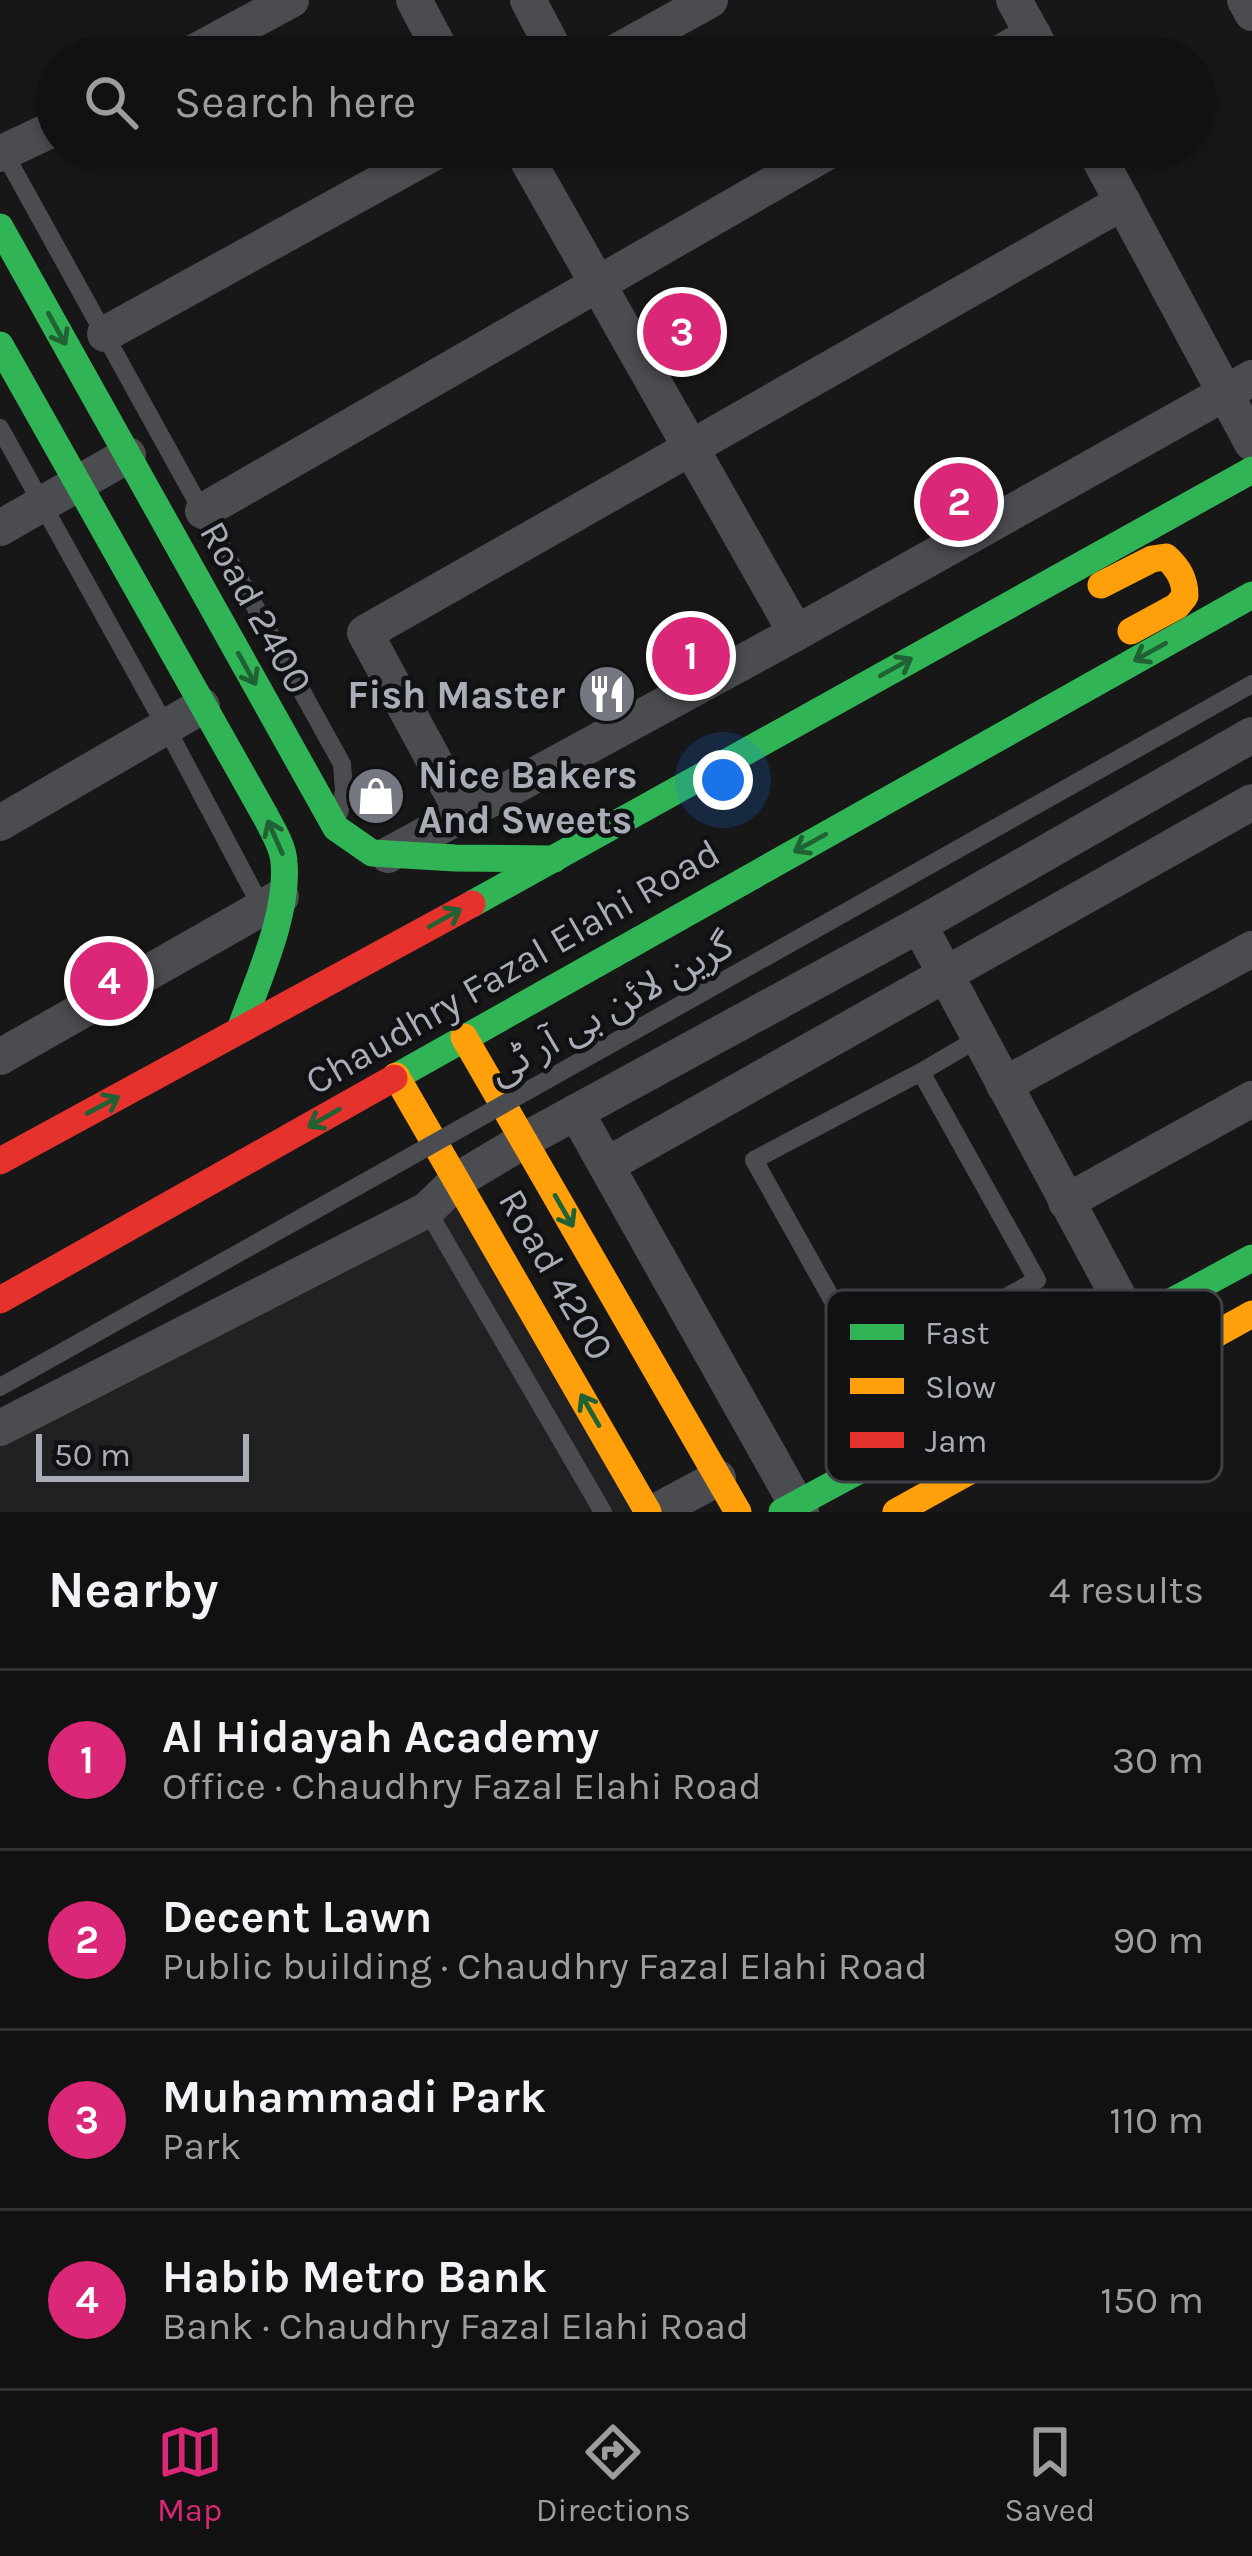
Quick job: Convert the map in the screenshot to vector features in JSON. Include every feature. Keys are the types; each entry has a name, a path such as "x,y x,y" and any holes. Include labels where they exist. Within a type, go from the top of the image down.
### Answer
{"main road":[{"name":"Road 2400","path":"0,227 336,828"},
{"path":"0,345 266,817 285,859 240,1030"},
{"name":"Chaudhry Fazal Elahi Road","path":"0,1161 1252,470"},
{"path":"1076,600 1152,559 1166,557 1174,563 1185,588 1177,606 1116,639"},
{"name":"Chaudhry Fazal Elahi Road","path":"0,1300 1252,595"},
{"path":"785,729 856,718 938,675"},
{"path":"336,828 372,853 554,859"},
{"path":"701,904 780,831"},
{"path":"464,1037 738,1512"},
{"name":"Road 4200","path":"396,1076 652,1512"},
{"path":"1194,1290 1252,1258"},
{"path":"1222,1331 1252,1314"},
{"path":"793,1509 843,1482"},
{"path":"896,1512 950,1482"}],"street":[{"path":"224,36 291,0"},
{"path":"414,0 433,36"},
{"path":"527,0 546,36"},
{"path":"645,36 710,0"},
{"path":"1014,0 1034,36"},
{"path":"1245,0 1252,14"},
{"path":"1,151 36,136"},
{"path":"105,334 406,168"},
{"path":"532,168 796,633"},
{"path":"203,512 800,168"},
{"path":"1104,168 1238,385 1252,443"},
{"path":"463,814 365,633 1123,202"},
{"path":"388,855 1238,385"},
{"path":"0,528 128,455"},
{"path":"1,820 202,706"},
{"path":"0,1428 427,1210 458,1180 524,1141 919,925 1252,735"},
{"path":"607,1165 1252,802"},
{"path":"0,1057 271,902"},
{"path":"919,925 1114,1290"},
{"path":"1004,1085 1252,950"},
{"path":"1066,1202 1252,1099"},
{"path":"577,1112 793,1509"},
{"path":"652,1512 718,1478"}],"lane":[{"path":"1,151 342,764 344,791 336,828"},
{"path":"0,428 166,727 271,902"},
{"name":"گرین لائن بی آر ٹی","path":"0,1387 1252,684"},
{"path":"827,1290 754,1160 979,1038"},
{"path":"921,1072 1037,1280 1019,1290"},
{"path":"427,1210 603,1512"}],"shaded area":[{"path":"453,1175 643,1512 0,1512 0,1422"}],"traffic: fast":[{"path":"0,227 336,828 372,853 554,859"},
{"path":"0,345 282,850 284,882 277,925 240,1030"},
{"path":"472,904 1252,470"},
{"path":"394,1078 1252,595"},
{"path":"1193,1290 1252,1258"},
{"path":"782,1512 838,1482"}],"traffic: slow":[{"path":"1101,585 1152,559 1166,557 1177,570 1185,596 1177,606 1131,631"},
{"path":"464,1037 738,1512"},
{"path":"396,1076 648,1512"},
{"path":"1222,1331 1252,1314"},
{"path":"896,1512 950,1482"}],"traffic: jam":[{"path":"0,1161 472,904"},
{"path":"0,1300 394,1078"}],"place":[{"name":"Muhammadi Park","path":"682,332"},
{"name":"Decent Lawn","path":"959,502"},
{"name":"Al Hidayah Academy","path":"691,656"},
{"name":"Fish Master","path":"607,694"},
{"name":"Nice Bakers And Sweets","path":"376,796"},
{"name":"Habib Metro Bank","path":"109,981"}]}
